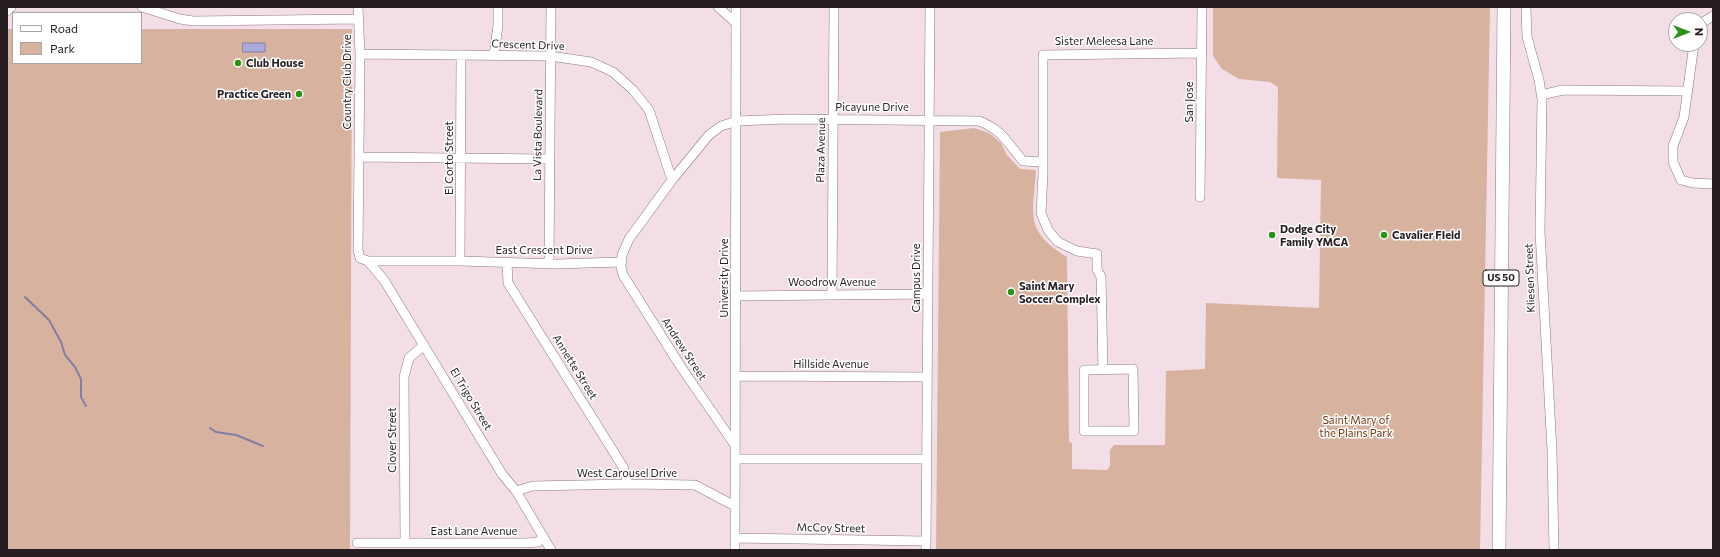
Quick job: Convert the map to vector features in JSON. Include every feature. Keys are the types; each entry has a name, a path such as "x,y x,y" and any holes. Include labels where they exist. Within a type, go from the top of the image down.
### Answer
{"highway":[{"name":"US 50","path":"1499,550 1504,7"}],"street":[{"path":"7,11 11,7"},
{"name":"Country Club Drive","path":"142,7 180,19 193,21 358,19 360,54 358,250 360,258 368,262"},
{"path":"358,7 358,19"},
{"path":"494,55 498,25 498,7"},
{"name":"La Vista Boulevard","path":"549,263 551,7"},
{"path":"718,7 736,23"},
{"name":"University Drive","path":"735,550 737,121 736,7"},
{"name":"Plaza Avenue","path":"832,294 834,7"},
{"name":"Campus Drive","path":"926,546 930,7"},
{"name":"San Jose","path":"1200,197 1202,7"},
{"name":"Kliesen Street","path":"1526,7 1527,38 1539,80 1541,95 1540,232 1552,450 1554,550"},
{"path":"1693,52 1684,117 1673,146 1673,162 1680,180 1693,183 1713,184"},
{"name":"Sister Meleesa Lane","path":"1103,370 1101,277 1097,269 1097,254 1077,251 1058,242 1048,230 1041,213 1043,162 1043,55 1201,53"},
{"name":"Crescent Drive","path":"360,54 550,56 591,62 614,72 633,90 649,110 672,180"},
{"name":"El Corto Street","path":"460,55 460,260"},
{"path":"1541,95 1563,90 1687,91"},
{"name":"Picayune Drive","path":"672,180 709,135 721,126 737,121 786,119 929,119"},
{"path":"929,119 979,121 993,126 1006,138 1023,161 1043,162"},
{"path":"359,157 550,159"},
{"path":"621,262 622,255 629,239 672,180"},
{"name":"East Crescent Drive","path":"368,262 460,260 507,263 621,262"},
{"name":"El Trigo Street","path":"368,262 384,280 502,474 516,491 542,538 551,550"},
{"name":"Andrew Street","path":"621,262 622,274 681,367 735,445"},
{"name":"Annette Street","path":"507,263 508,284 623,467 628,484"},
{"name":"Woodrow Avenue","path":"736,296 928,294"},
{"name":"Clover Street","path":"405,544 404,377 409,358 424,345"},
{"path":"1133,368 1134,431 1084,432 1084,370 1103,370 1133,368"},
{"name":"Hillside Avenue","path":"736,376 927,376"},
{"path":"735,460 926,459"},
{"name":"West Carousel Drive","path":"516,491 532,486 628,484 694,485 735,506"},
{"name":"East Lane Avenue","path":"357,544 527,543 538,542 542,538"},
{"name":"McCoy Street","path":"736,538 926,546"}],"green space":[{"name":"Saint Mary of the Plains Park","path":"1213,7 1490,7 1480,550 936,550 940,132 974,128 989,133 1001,143 1007,155 1020,169 1036,170 1033,211 1034,221 1044,238 1053,247 1067,257 1069,442 1072,443 1072,469 1107,470 1110,466 1110,450 1114,445 1165,445 1166,371 1205,369 1206,303 1319,308 1321,180 1277,178 1278,87 1270,82 1239,79 1222,69 1213,56"},
{"path":"7,29 12,29 12,64 142,64 142,29 352,29 350,550 7,550"}],"water":[{"path":"243,43 265,43 265,52 243,52"}],"waterway":[{"path":"25,297 49,320 61,342 65,355 75,367 81,379 81,397 86,406"},
{"path":"210,428 216,432 236,435 263,446"}],"place":[{"name":"Club House","path":"238,63"},
{"name":"Practice Green","path":"299,94"},
{"name":"Dodge City Family YMCA","path":"1272,235"},
{"name":"Cavalier FIeld","path":"1384,235"},
{"name":"Saint Mary Soccer Complex","path":"1011,292"}]}
